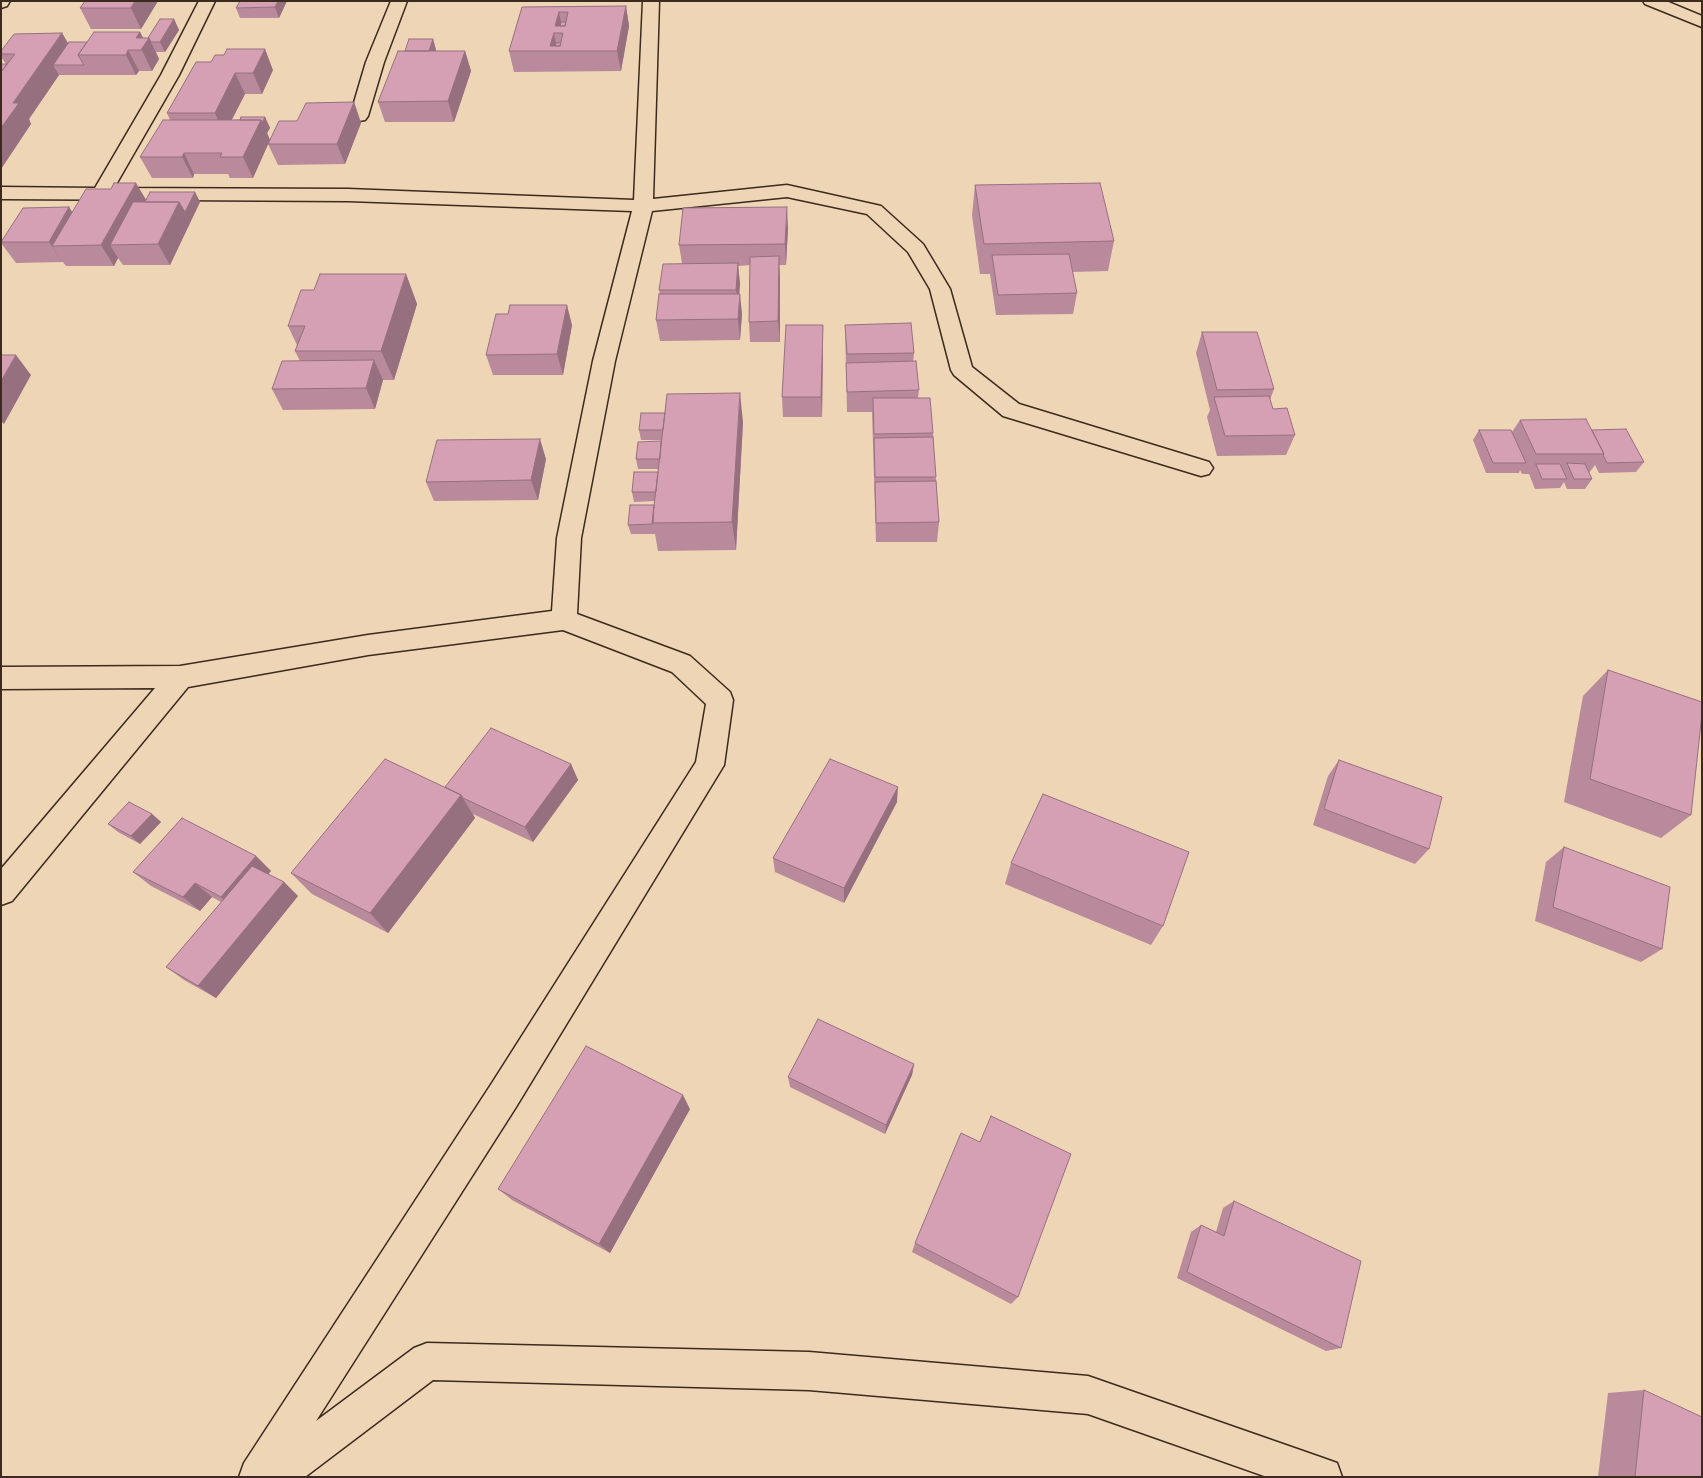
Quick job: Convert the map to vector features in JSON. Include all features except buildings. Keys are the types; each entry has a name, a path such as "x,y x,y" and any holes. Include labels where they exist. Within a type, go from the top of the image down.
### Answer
{"street":[{"path":"101,194 170,75 207,1"},
{"path":"359,116 375,62 399,1"},
{"path":"564,620 569,538 604,361 643,206 651,1"},
{"path":"1651,1 1702,22"},
{"path":"1,194 348,195 643,206 787,191 874,210 916,248 940,289 962,370 1011,410 1201,468"},
{"path":"1,678 180,677 368,645 564,620 681,664 720,700 710,765 504,1096 258,1477"},
{"path":"1,891 180,677"},
{"path":"273,1477 428,1361 809,1371 1088,1395 1323,1477"}]}
